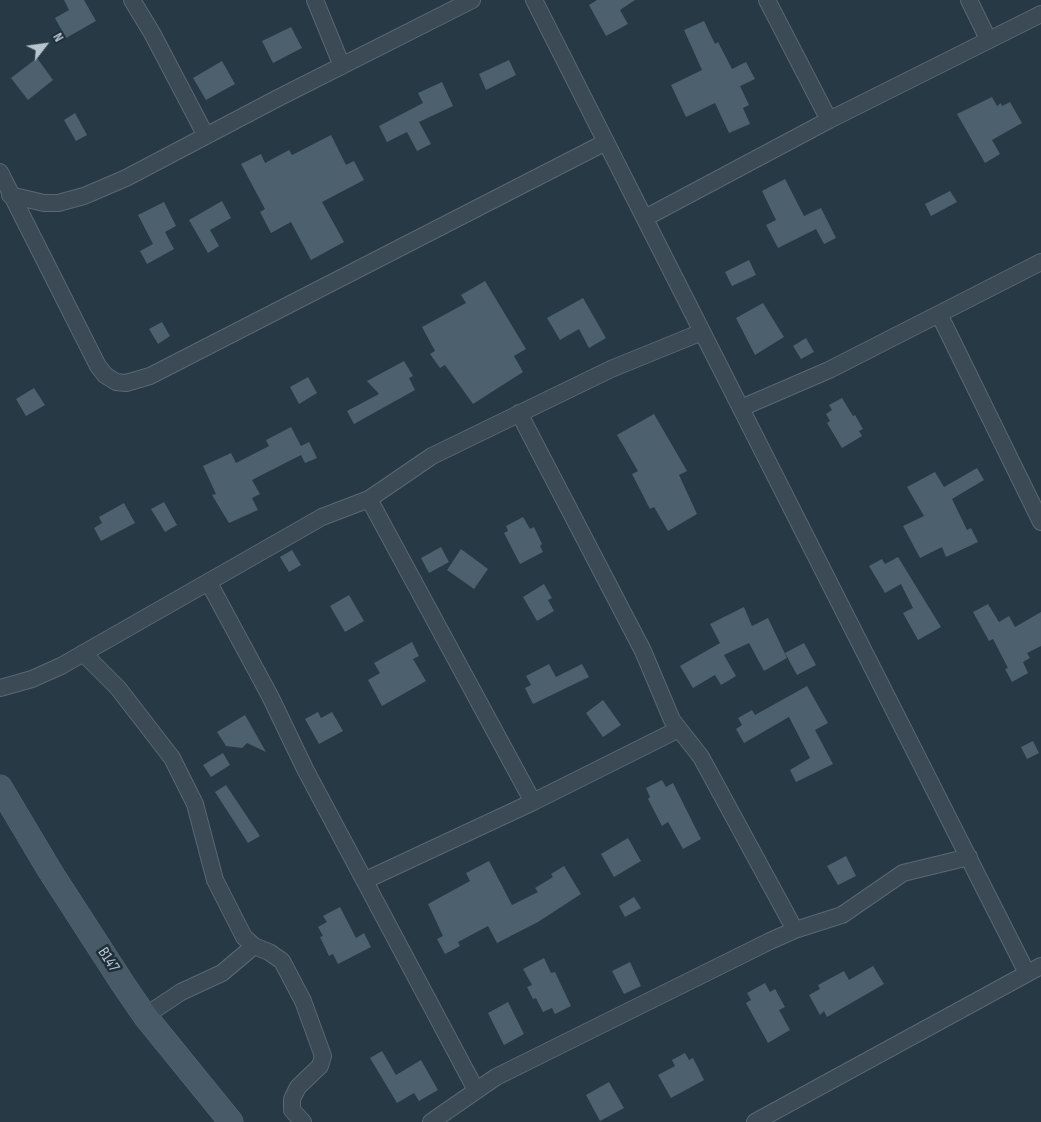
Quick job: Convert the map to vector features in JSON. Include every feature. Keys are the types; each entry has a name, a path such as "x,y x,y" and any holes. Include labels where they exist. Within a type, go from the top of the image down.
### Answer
{"main road":[{"name":"B147","path":"0,787 50,871 146,1016 231,1122"}],"street":[{"path":"132,0 152,33 206,136"},
{"path":"315,0 342,66"},
{"path":"10,195 44,203 58,203 84,196 152,166 206,136 472,0"},
{"path":"534,0 969,857 1034,969 755,1122"},
{"path":"767,0 829,120"},
{"path":"969,0 988,39"},
{"path":"645,218 829,120 1041,14"},
{"path":"0,172 98,366 105,375 116,382 126,383 150,376 606,142"},
{"path":"741,408 804,382 1041,262"},
{"path":"939,314 1041,522"},
{"path":"0,688 32,680 84,653 322,517 369,499 425,460 611,369 702,332"},
{"path":"519,413 643,651 664,703 679,729 701,757 795,930"},
{"path":"369,499 533,802"},
{"path":"209,583 270,696 304,769 366,880 476,1090"},
{"path":"84,653 118,688 178,767 195,804 215,880 244,937 254,946 269,952 282,961 303,1001 321,1047 320,1066 298,1088 292,1099 292,1110 303,1122"},
{"path":"366,880 533,802 679,729"},
{"path":"431,1122 476,1090 505,1073 795,930 842,915 903,873 969,857"},
{"path":"146,1016 181,992 222,973 254,946"}],"building":[{"path":"64,0 84,0 96,21 66,38 55,18 69,10"},
{"path":"597,0 635,0 620,10 628,24 606,36 589,5"},
{"path":"704,21 715,44 718,42 732,69 746,62 755,79 740,86 749,105 743,108 750,124 729,133 715,103 686,117 671,85 702,70 684,30"},
{"path":"291,27 302,48 273,63 262,41"},
{"path":"37,58 53,80 28,100 11,78"},
{"path":"509,60 516,75 486,90 479,74"},
{"path":"222,61 235,84 206,100 193,78"},
{"path":"442,82 453,106 419,122 431,144 417,151 407,132 387,142 379,126 423,103 418,93"},
{"path":"992,97 997,106 1001,103 1002,106 1010,102 1022,123 992,140 1000,154 985,163 957,114"},
{"path":"75,113 87,135 76,141 64,120"},
{"path":"331,135 346,165 354,161 364,180 322,202 344,242 311,260 291,222 271,233 260,212 265,209 241,164 261,154 265,163 289,150 292,155"},
{"path":"785,179 804,216 821,208 836,238 824,244 816,229 778,248 766,225 776,220 762,191"},
{"path":"950,191 957,202 931,216 925,204"},
{"path":"222,201 231,218 210,230 219,246 208,253 189,220"},
{"path":"164,202 176,226 165,232 174,249 147,264 140,251 153,244 138,215"},
{"path":"749,260 756,275 732,286 725,272"},
{"path":"485,281 526,349 514,356 523,372 473,404 445,365 440,368 430,354 435,351 422,327 466,303 461,295"},
{"path":"583,298 606,338 589,348 579,329 560,340 547,318"},
{"path":"763,303 784,337 755,355 736,318"},
{"path":"162,322 170,336 158,344 149,329"},
{"path":"806,338 814,352 801,359 793,346"},
{"path":"404,361 413,376 409,378 415,390 354,424 347,411 379,394 367,381"},
{"path":"308,377 317,393 299,404 290,387"},
{"path":"34,388 45,405 26,416 16,399"},
{"path":"842,398 863,429 859,431 862,436 842,448 827,423 830,421 826,414 832,410 829,405"},
{"path":"654,414 687,471 679,475 697,514 668,531 654,507 650,509 632,474 638,471 617,435"},
{"path":"291,427 301,446 309,442 317,458 305,463 301,455 252,480 260,494 252,498 258,510 229,523 212,495 216,494 203,466 231,453 236,463 269,446 266,440"},
{"path":"977,468 984,480 952,499 967,530 971,528 978,542 946,557 942,547 920,558 903,526 924,516 907,487 935,472 944,487"},
{"path":"164,502 177,525 165,532 151,509"},
{"path":"124,503 135,523 101,541 94,528 102,523 99,517"},
{"path":"523,517 530,529 534,527 542,544 540,546 543,552 520,564 504,533 508,531 506,526"},
{"path":"441,547 449,562 429,573 421,558"},
{"path":"461,549 488,569 474,589 447,570"},
{"path":"292,550 301,565 289,572 280,557"},
{"path":"898,557 941,627 918,640 903,613 913,608 901,584 885,593 869,566 882,559 885,564"},
{"path":"544,584 552,598 548,600 554,611 537,621 523,597"},
{"path":"349,595 364,621 345,632 330,606"},
{"path":"988,604 999,622 1009,616 1015,627 1041,612 1041,646 1027,653 1030,658 1023,662 1028,673 1012,682 1005,669 1008,668 993,639 989,641 973,612"},
{"path":"744,607 752,626 768,618 787,658 764,671 749,643 724,655 736,676 721,685 715,675 693,688 680,666 720,643 710,624"},
{"path":"412,642 419,656 413,659 426,681 382,706 368,680 380,673 374,663"},
{"path":"804,643 816,665 797,675 785,653"},
{"path":"549,664 556,677 582,664 589,677 533,704 525,688 531,685 526,676"},
{"path":"807,686 828,723 815,730 833,764 796,782 790,770 810,758 789,717 744,743 736,729 742,725 738,718 752,710 755,715"},
{"path":"603,700 621,725 603,737 586,713"},
{"path":"318,712 321,718 332,712 343,731 319,744 305,719"},
{"path":"245,715 266,752 247,743 242,748 226,746 217,732"},
{"path":"1033,741 1039,753 1027,759 1021,747"},
{"path":"223,753 230,765 211,777 203,765"},
{"path":"662,780 666,787 673,783 701,839 683,849 668,822 662,826 648,799 650,797 646,788"},
{"path":"226,785 260,836 248,843 215,792"},
{"path":"628,838 641,861 614,877 601,854"},
{"path":"846,856 856,876 838,885 827,866"},
{"path":"489,861 512,905 538,892 535,888 553,877 551,874 564,866 581,894 538,922 497,943 488,926 458,942 460,946 445,954 437,939 443,936 428,904 470,881 466,873"},
{"path":"634,897 641,908 625,917 619,906"},
{"path":"340,907 356,938 364,933 371,947 338,964 333,954 329,956 320,937 323,936 318,927 327,922 323,916"},
{"path":"544,958 551,973 555,972 571,1006 555,1014 552,1008 543,1012 536,998 533,999 527,987 532,985 523,969"},
{"path":"630,962 641,986 624,994 612,971"},
{"path":"873,966 884,984 827,1017 824,1011 820,1015 809,995 820,989 818,985 844,971 849,980"},
{"path":"765,983 770,992 775,989 785,1007 779,1010 790,1030 768,1043 746,1003 751,1000 747,993"},
{"path":"508,1002 524,1034 504,1045 488,1013"},
{"path":"382,1051 396,1075 421,1060 438,1090 419,1101 414,1093 397,1103 370,1058"},
{"path":"685,1053 689,1060 693,1058 704,1080 671,1098 658,1075 675,1066 672,1060"},
{"path":"609,1082 624,1108 600,1121 586,1095"}]}
